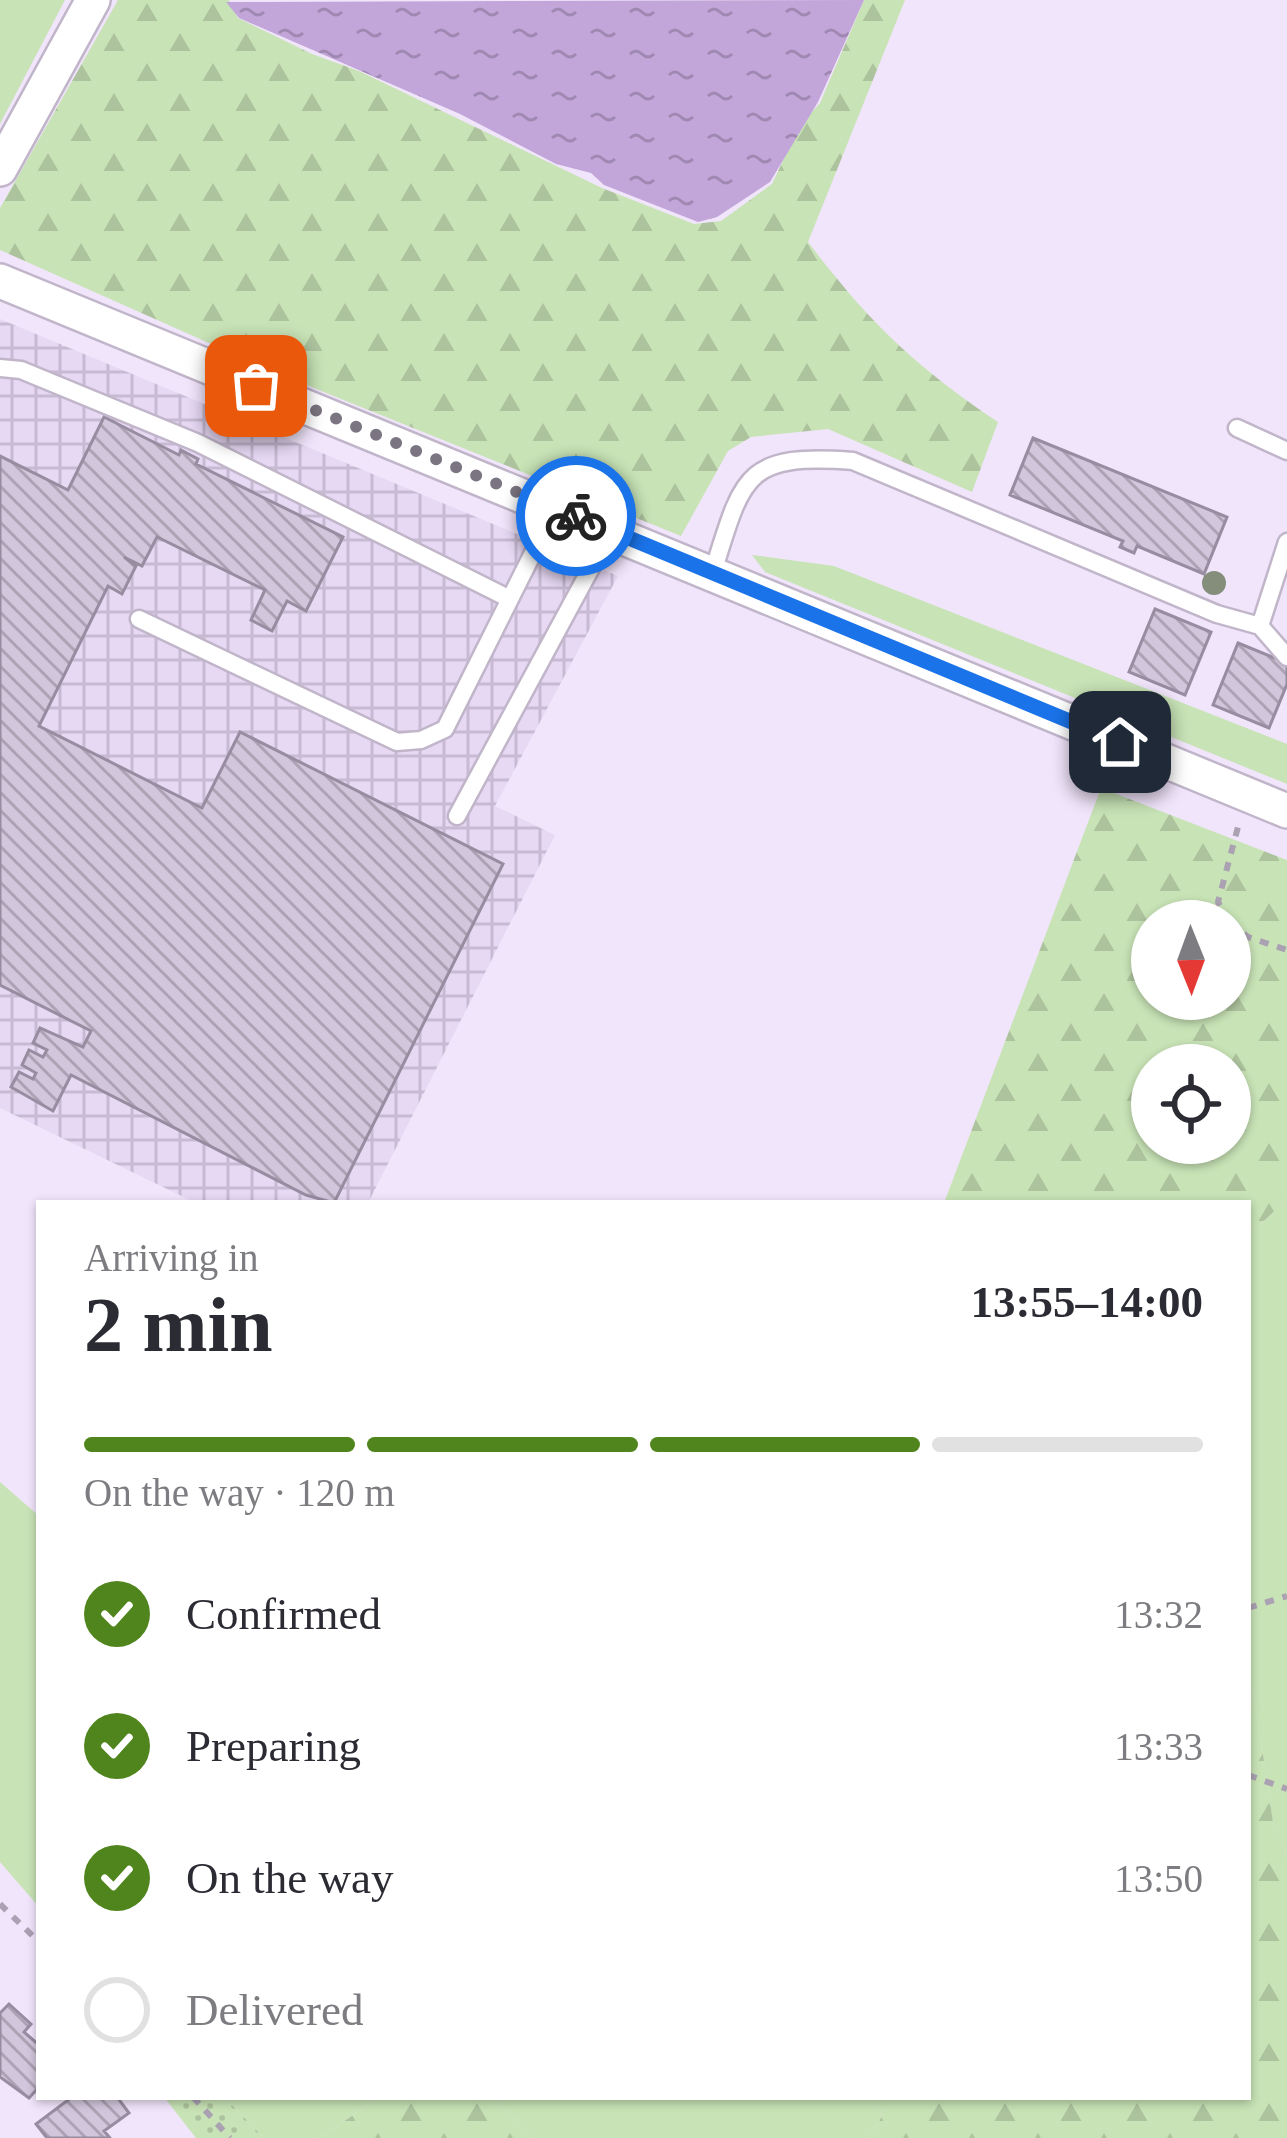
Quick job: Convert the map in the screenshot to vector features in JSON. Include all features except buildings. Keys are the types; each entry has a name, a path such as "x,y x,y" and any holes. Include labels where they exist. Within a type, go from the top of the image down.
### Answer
{"street":[{"path":"0,169 93,0"},
{"path":"0,281 1287,812"}],"lane":[{"path":"0,368 22,370 198,443 510,599"},
{"path":"1238,428 1287,452"},
{"path":"713,572 733,508 755,472 796,457 853,461 1217,614 1260,626 1287,657"},
{"path":"139,619 397,742 422,740 445,728 556,508"},
{"path":"457,816 611,531"},
{"path":"1260,626 1287,542"}],"path":[{"path":"1218,900 1248,795"},
{"path":"1251,938 1287,950"},
{"path":"1251,1607 1287,1596"},
{"path":"1251,1775 1287,1789"},
{"path":"0,1904 36,1939"},
{"path":"196,2100 230,2138"}],"shaded area":[{"path":"0,319 618,576 495,806 555,835 370,1200 190,1200 0,1108"}],"green space":[{"path":"0,0 65,0 0,124"},
{"path":"118,0 229,0 238,18 312,54 359,71 602,188 694,224 721,221 772,184 799,126 820,103 864,0 905,0 808,242 894,341 998,422 972,492 828,429 751,437 728,451 681,536 274,372 0,250 0,208"},
{"path":"752,555 834,566 1287,744 1287,784 765,572"},
{"path":"1101,788 1287,860 1287,1199 1251,1233 1251,1200 945,1200"},
{"path":"1287,1199 1287,1857 1274,1830 1251,1687 1251,1233"},
{"path":"0,1482 36,1513 36,1904 0,1862"},
{"path":"1253,1687 1274,1829 1287,1857 1287,2138 868,2138 883,2115 876,2100 1251,2100"},
{"path":"166,2100 227,2100 264,2138 196,2138"},
{"path":"227,2100 376,2100 319,2138 264,2138"},
{"path":"376,2100 497,2100 531,2138 319,2138"},
{"path":"497,2100 876,2100 883,2115 868,2138 531,2138"}],"water":[{"path":"864,0 818,102 770,182 717,217 698,222 604,185 591,173 556,164 460,114 239,18 226,2"}],"way so far":[{"path":"256,386 576,516"}],"route":[{"path":"576,516 1120,742"}]}
